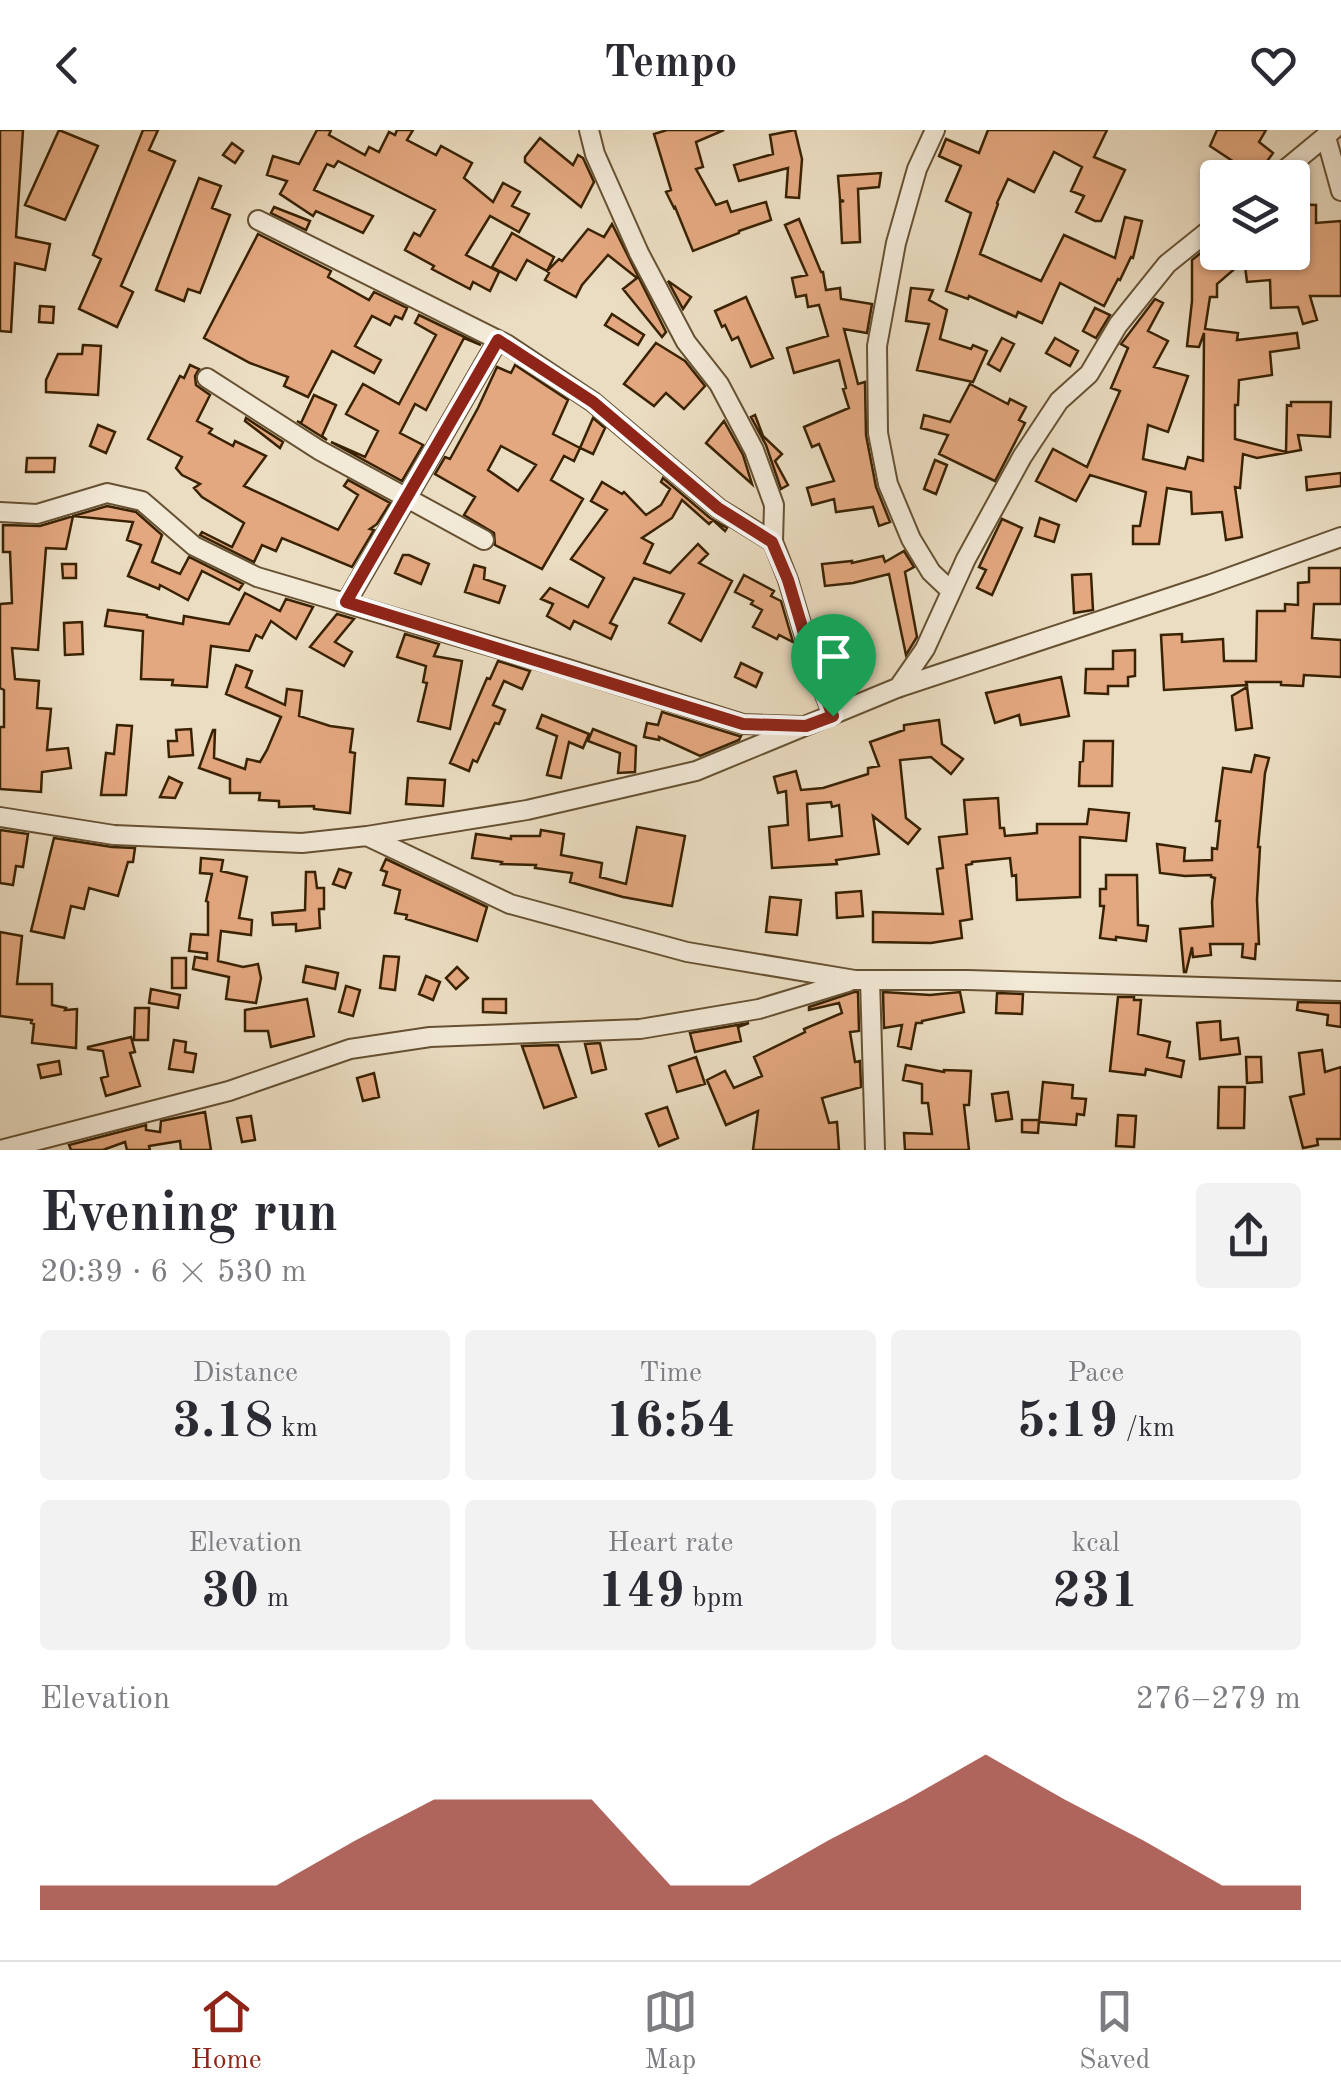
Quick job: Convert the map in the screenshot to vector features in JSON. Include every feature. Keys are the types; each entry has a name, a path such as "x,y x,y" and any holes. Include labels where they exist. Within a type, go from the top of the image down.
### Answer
{"street":[{"path":"589,130 594,154 639,253 686,342 719,384 754,450 774,505 772,542 833,716"},
{"path":"935,130 917,168 896,243 878,346 878,433 888,484 912,540 931,572 951,591"},
{"path":"1297,160 1330,133 1341,191"},
{"path":"258,220 498,340 593,402 718,508 772,542"},
{"path":"897,688 925,648 966,559 1022,457 1059,401 1089,374 1118,325 1167,264 1200,237"},
{"path":"346,602 498,340"},
{"path":"206,378 319,450 484,540"},
{"path":"0,512 38,514 107,493 142,501 194,546 257,576 743,724 806,726"},
{"path":"0,818 114,836 302,843 527,810 696,770 897,688 1341,537"},
{"path":"368,836 510,904 687,952 862,980 1341,992"},
{"path":"0,1150 229,1091 350,1049 430,1037 640,1028 758,1009 862,980"},
{"path":"862,980 875,1150"}],"building":[{"path":"0,130 23,130 16,237 50,244 45,270 15,263 11,332 0,331"},
{"path":"59,130 98,146 65,220 25,205"},
{"path":"143,130 158,130 149,150 175,161 121,286 133,292 117,327 79,309 101,259 93,255"},
{"path":"317,130 331,130 329,135 365,155 369,147 379,152 389,132 395,135 397,130 413,130 407,140 436,155 441,146 472,163 464,178 493,202 503,183 520,192 512,206 529,214 519,232 490,216 466,255 499,272 490,291 473,282 470,289 405,250 414,233 420,236 435,210 338,161 334,167 327,164 314,190 373,216 363,233 316,211 313,216 280,194 287,181 267,175 273,156 299,164"},
{"path":"667,130 724,130 696,142 703,167 696,169 716,205 727,201 731,212 766,202 771,220 693,251 666,192 671,190 654,134"},
{"path":"795,130 802,159 799,198 786,197 788,168 739,181 734,165 773,154 770,135"},
{"path":"988,130 1107,130 1094,157 1125,170 1101,221 1076,212 1084,196 1071,191 1082,167 1054,152 1034,192 1008,179 980,254 1041,281 1064,235 1115,258 1125,217 1142,221 1133,258 1104,306 1060,283 1042,323 946,291 971,213 946,201 961,166 939,156 946,139 979,153"},
{"path":"1217,130 1266,130 1259,142 1273,153 1268,160 1231,160 1210,146"},
{"path":"540,138 573,165 578,155 583,158 594,182 581,207 525,162"},
{"path":"232,143 243,151 235,163 223,155"},
{"path":"881,173 879,187 858,189 860,242 842,243 840,202 844,201 840,200 838,176"},
{"path":"199,178 221,186 212,208 230,215 200,293 188,289 184,301 156,290"},
{"path":"1310,205 1316,205 1316,223 1341,221 1341,296 1310,296 1317,320 1303,324 1298,307 1271,308 1270,280 1247,282 1246,270 1310,270"},
{"path":"274,207 310,221 306,230 271,213"},
{"path":"799,219 823,272 826,290 840,288 841,299 872,304 867,333 844,329 858,384 865,382 866,435 876,487 890,522 879,526 873,507 836,512 834,499 812,505 807,488 834,481 819,444 812,447 804,427 849,408 839,360 794,373 787,348 828,336 819,305 808,307 806,295 796,297 792,278 807,275 785,225"},
{"path":"612,224 666,332 662,337 623,289 637,278 608,255 576,297 545,280 547,271 559,259 562,261 588,229 604,237"},
{"path":"512,233 554,257 547,271 527,260 516,280 492,267"},
{"path":"258,234 331,271 328,277 369,300 374,292 407,308 402,319 395,316 390,325 372,316 355,346 381,360 374,373 332,351 308,397 284,386 288,377 250,363 204,338"},
{"path":"1200,254 1200,270 1233,270 1217,284 1217,297 1210,297 1205,329 1238,333 1237,340 1297,333 1299,348 1270,352 1272,375 1239,380 1235,439 1286,452 1287,405 1291,406 1291,402 1331,402 1330,437 1298,435 1301,450 1257,458 1243,454 1240,488 1235,487 1242,537 1226,540 1222,512 1192,514 1191,492 1167,488 1159,544 1133,544 1133,526 1140,526 1146,492 1090,475 1076,501 1036,481 1053,449 1087,467 1120,391 1111,388 1128,348 1121,344 1155,299 1163,303 1148,331 1168,341 1154,367 1188,376 1168,432 1148,425 1143,459 1185,469 1188,457 1203,461 1204,333 1199,347 1187,346 1192,260"},
{"path":"668,281 691,297 683,309"},
{"path":"911,288 933,290 929,300 947,310 940,339 987,351 973,382 917,370 929,324 906,321"},
{"path":"746,297 773,358 751,367 738,337 732,340 715,311"},
{"path":"40,306 54,307 53,323 39,322"},
{"path":"1095,308 1110,315 1096,338 1083,331"},
{"path":"612,314 644,335 638,345 605,325"},
{"path":"419,315 481,345 464,338 426,410 415,404 400,433 423,445 402,481 331,442 365,457 378,431 346,414 363,384 399,404 436,335 415,323"},
{"path":"1002,338 1014,344 1000,371 988,364"},
{"path":"1055,338 1078,351 1070,366 1046,353"},
{"path":"656,343 685,361 705,386 684,409 666,393 654,406 624,384"},
{"path":"83,345 101,346 98,395 46,392 46,380 58,354 82,354"},
{"path":"190,365 199,369 196,385 210,395 197,421 212,429 209,433 233,446 235,441 266,456 244,486 338,530 358,495 344,486 348,480 390,503 370,529 374,530 352,567 282,538 276,551 262,545 254,562 200,535 202,532 232,547 244,523 202,497 194,488 200,484 176,468 182,457 148,439 180,376 184,378"},
{"path":"515,365 568,400 553,434 580,448 574,461 564,456 551,480 583,499 542,569 495,545 494,533 464,515 475,497 435,474 445,457 450,459 497,367 511,373","holes":["501,446 536,465 518,491 488,470"]},
{"path":"970,384 1008,404 1010,399 1026,407 1019,420 1025,423 995,481 939,454 948,435 921,428 924,415 950,422"},
{"path":"314,395 336,405 322,436 327,440 297,421 301,423"},
{"path":"755,415 763,436 782,454 775,461 788,485 781,489 766,445 751,417"},
{"path":"246,418 283,442 280,448 245,421"},
{"path":"593,418 605,428 593,454 580,448"},
{"path":"724,421 743,455 752,484 706,443"},
{"path":"98,425 115,432 106,453 90,446"},
{"path":"27,458 55,458 54,472 26,472"},
{"path":"935,460 947,465 936,494 924,489"},
{"path":"1341,473 1341,486 1307,490 1306,477"},
{"path":"663,478 727,528 725,531 713,520 709,524 682,500 672,518 642,538 653,544 644,563 670,573 698,544 708,554 699,563 732,581 701,641 669,623 684,594 634,578 610,623 617,626 611,639 574,621 570,629 547,616 553,604 541,599 550,588 588,607 604,578 571,559 607,510 591,501 602,482 624,492 646,515 661,505 670,489 661,482"},
{"path":"107,506 136,512 162,535 152,562 180,574 189,557 243,584 239,590 202,571 188,600 160,585 159,589 128,576 141,545 127,540 133,522 73,516"},
{"path":"73,516 66,549 46,548 38,650 12,648 15,679 39,681 37,708 51,709 47,750 68,748 71,768 42,772 41,792 0,789 4,690 0,688 0,604 12,603 10,552 3,552 3,525 40,526"},
{"path":"1040,518 1059,525 1054,542 1035,536"},
{"path":"1002,519 1022,528 992,595 977,588 986,570 979,567"},
{"path":"904,551 914,567 905,572 917,637 906,655 889,574 825,586 822,564 883,556 885,562"},
{"path":"403,555 429,564 421,584 395,573"},
{"path":"62,564 76,564 76,578 63,578"},
{"path":"474,565 485,568 484,579 505,586 499,603 465,592"},
{"path":"1309,568 1341,568 1341,604 1314,604 1312,638 1341,640 1341,677 1304,675 1303,686 1246,682 1247,685 1164,690 1161,635 1182,634 1182,642 1223,639 1224,661 1256,661 1257,611 1285,611 1285,604 1298,605 1298,583 1309,582"},
{"path":"1091,574 1093,610 1074,613 1072,575"},
{"path":"744,575 774,591 771,596 781,601 793,642 753,627 762,610 735,592"},
{"path":"245,593 280,611 286,599 313,607 296,639 271,621 262,638 256,635 249,651 211,646 207,687 141,679 143,631 105,626 108,610 183,624 184,616 229,624"},
{"path":"337,614 354,619 335,642 352,652 344,666 310,647"},
{"path":"82,622 83,654 65,655 64,623"},
{"path":"405,634 439,644 434,656 462,661 450,729 418,721 427,683 423,682 426,666 397,657"},
{"path":"831,650 838,674 833,681 823,653"},
{"path":"1135,650 1135,676 1128,677 1128,686 1108,686 1108,694 1085,693 1086,669 1113,669 1113,651"},
{"path":"498,661 530,671 522,689 504,681 493,705 505,710 469,771 450,763"},
{"path":"741,663 762,673 756,687 735,677"},
{"path":"236,665 252,671 246,687 285,705 287,689 302,691 299,716 353,729 350,813 314,806 279,807 279,801 259,800 260,793 230,793 230,779 199,768 213,730 214,758 245,769 247,759 260,762 281,717 226,694"},
{"path":"1061,677 1069,716 1021,725 1019,715 995,723 986,693"},
{"path":"1247,687 1252,728 1236,730 1232,696"},
{"path":"662,712 741,736 700,756 659,737 644,737 647,723 658,725"},
{"path":"542,715 589,734 583,748 569,742 561,778 547,775 557,736 537,728"},
{"path":"939,720 942,744 963,759 951,774 931,757 900,760 906,818 920,829 908,844 873,816 879,854 836,860 837,864 772,868 769,827 788,825 786,791 778,793 774,777 796,771 801,790 823,788 868,774 868,768 879,766 870,742 904,730 904,725","holes":["831,802 832,807 839,805 842,836 809,840 807,804"]},
{"path":"117,725 132,726 126,795 101,795 106,753 114,754"},
{"path":"191,729 193,755 169,757 168,741 177,741 176,730"},
{"path":"593,729 636,746 635,772 618,773 620,753 588,741"},
{"path":"1084,741 1113,741 1112,786 1079,786"},
{"path":"1255,755 1269,758 1258,847 1259,944 1255,959 1242,957 1243,944 1210,944 1211,955 1193,957 1192,947 1184,972 1180,929 1213,926 1215,878 1160,873 1157,844 1185,848 1184,861 1212,860 1212,848 1217,849 1220,821 1216,821 1223,768 1251,772"},
{"path":"169,777 182,783 175,798 160,797"},
{"path":"408,778 445,780 443,806 406,804"},
{"path":"998,798 1000,828 1004,828 1005,836 1037,833 1037,824 1087,824 1089,809 1129,813 1126,841 1080,837 1080,897 1017,900 1016,875 1012,876 1010,858 972,862 966,865 972,919 960,921 962,938 931,943 873,942 873,912 943,914 937,869 943,868 939,837 967,834 964,800"},
{"path":"637,827 685,836 672,906 570,882 572,873 472,858 476,834 511,839 540,836 541,830 564,834 561,855 602,863 600,877 626,884"},
{"path":"0,830 28,834 23,867 16,866 13,885 0,883"},
{"path":"54,838 135,848 118,896 89,888 84,909 71,906 64,938 31,931"},
{"path":"201,858 223,860 221,871 247,877 239,918 252,920 251,935 221,931 218,961 243,967 258,964 261,978 256,1003 226,999 229,977 193,969 195,957 207,959 207,953 189,951 191,934 208,935 206,901 212,874 200,873"},
{"path":"386,859 487,907 477,941 395,913 400,890 383,885 387,872 381,870"},
{"path":"339,869 351,873 345,888 333,884"},
{"path":"306,872 315,872 317,888 324,888 320,928 296,931 296,924 273,925 272,913 305,910"},
{"path":"1106,875 1137,875 1138,925 1148,926 1146,941 1100,938 1104,906 1100,906 1100,889 1106,889"},
{"path":"861,891 863,916 837,918 836,893"},
{"path":"770,897 801,900 797,935 766,932"},
{"path":"0,932 22,936 17,984 52,984 52,1005 77,1009 76,1048 32,1043 32,1020 0,1016"},
{"path":"384,956 399,957 395,990 380,988"},
{"path":"172,958 186,958 186,988 172,988"},
{"path":"306,966 338,973 335,989 303,982"},
{"path":"457,967 468,978 456,989 446,978"},
{"path":"426,976 440,982 433,1000 419,994"},
{"path":"346,986 360,990 353,1016 339,1012"},
{"path":"151,989 180,995 178,1008 149,1003"},
{"path":"858,992 859,1031 850,1032 855,1062 860,1061 861,1087 822,1098 829,1123 837,1122 839,1150 753,1150 758,1111 726,1125 707,1080 725,1071 734,1088 762,1076 754,1057 842,1013 839,1003 809,1007"},
{"path":"883,992 960,992 964,1012 916,1023 911,1049 898,1046 902,1025 884,1028"},
{"path":"997,993 1023,994 1022,1014 996,1013"},
{"path":"1118,997 1141,1000 1138,1034 1170,1042 1167,1057 1184,1061 1181,1077 1146,1069 1145,1075 1110,1071"},
{"path":"307,999 314,1036 271,1047 268,1031 245,1031 245,1010"},
{"path":"483,999 506,999 506,1013 483,1012"},
{"path":"1298,1002 1341,1003 1341,1027 1327,1025 1328,1015 1297,1010"},
{"path":"135,1008 149,1008 148,1040 134,1040"},
{"path":"1220,1021 1221,1040 1238,1038 1240,1054 1200,1059 1197,1023"},
{"path":"749,1023 738,1027 741,1041 695,1052 690,1033"},
{"path":"131,1037 135,1052 130,1053 140,1086 106,1096 101,1078 108,1076 103,1051 88,1047"},
{"path":"174,1040 186,1042 185,1052 196,1054 193,1072 169,1069"},
{"path":"600,1043 606,1069 592,1073 585,1044"},
{"path":"558,1045 576,1097 544,1108 522,1046"},
{"path":"1322,1050 1325,1072 1341,1067 1341,1139 1317,1139 1318,1145 1303,1148 1290,1097 1304,1094 1299,1053"},
{"path":"696,1057 705,1084 677,1092 669,1066"},
{"path":"1246,1057 1261,1057 1262,1082 1247,1083"},
{"path":"59,1061 61,1074 41,1078 38,1065"},
{"path":"906,1065 944,1072 971,1071 969,1105 964,1105 969,1150 905,1150 904,1133 932,1134 928,1103 922,1103 922,1084 903,1080"},
{"path":"374,1073 379,1097 363,1101 357,1078"},
{"path":"1043,1082 1073,1085 1072,1098 1086,1099 1084,1115 1077,1114 1076,1125 1039,1122"},
{"path":"1219,1087 1245,1087 1244,1128 1218,1128"},
{"path":"1008,1092 1012,1119 996,1121 992,1094"},
{"path":"667,1107 678,1138 659,1146 646,1114"},
{"path":"205,1112 211,1150 181,1150 180,1141 149,1146 150,1150 127,1150 125,1142 103,1150 71,1150 69,1145 146,1125 146,1130 160,1132 161,1121"},
{"path":"1118,1115 1136,1116 1134,1147 1116,1146"},
{"path":"251,1116 255,1140 242,1142 237,1118"},
{"path":"1022,1120 1039,1120 1038,1133 1022,1132"}],"route":[{"path":"498,340 593,402 718,508 772,542 833,716 806,726 743,724 346,602 498,340"}]}
